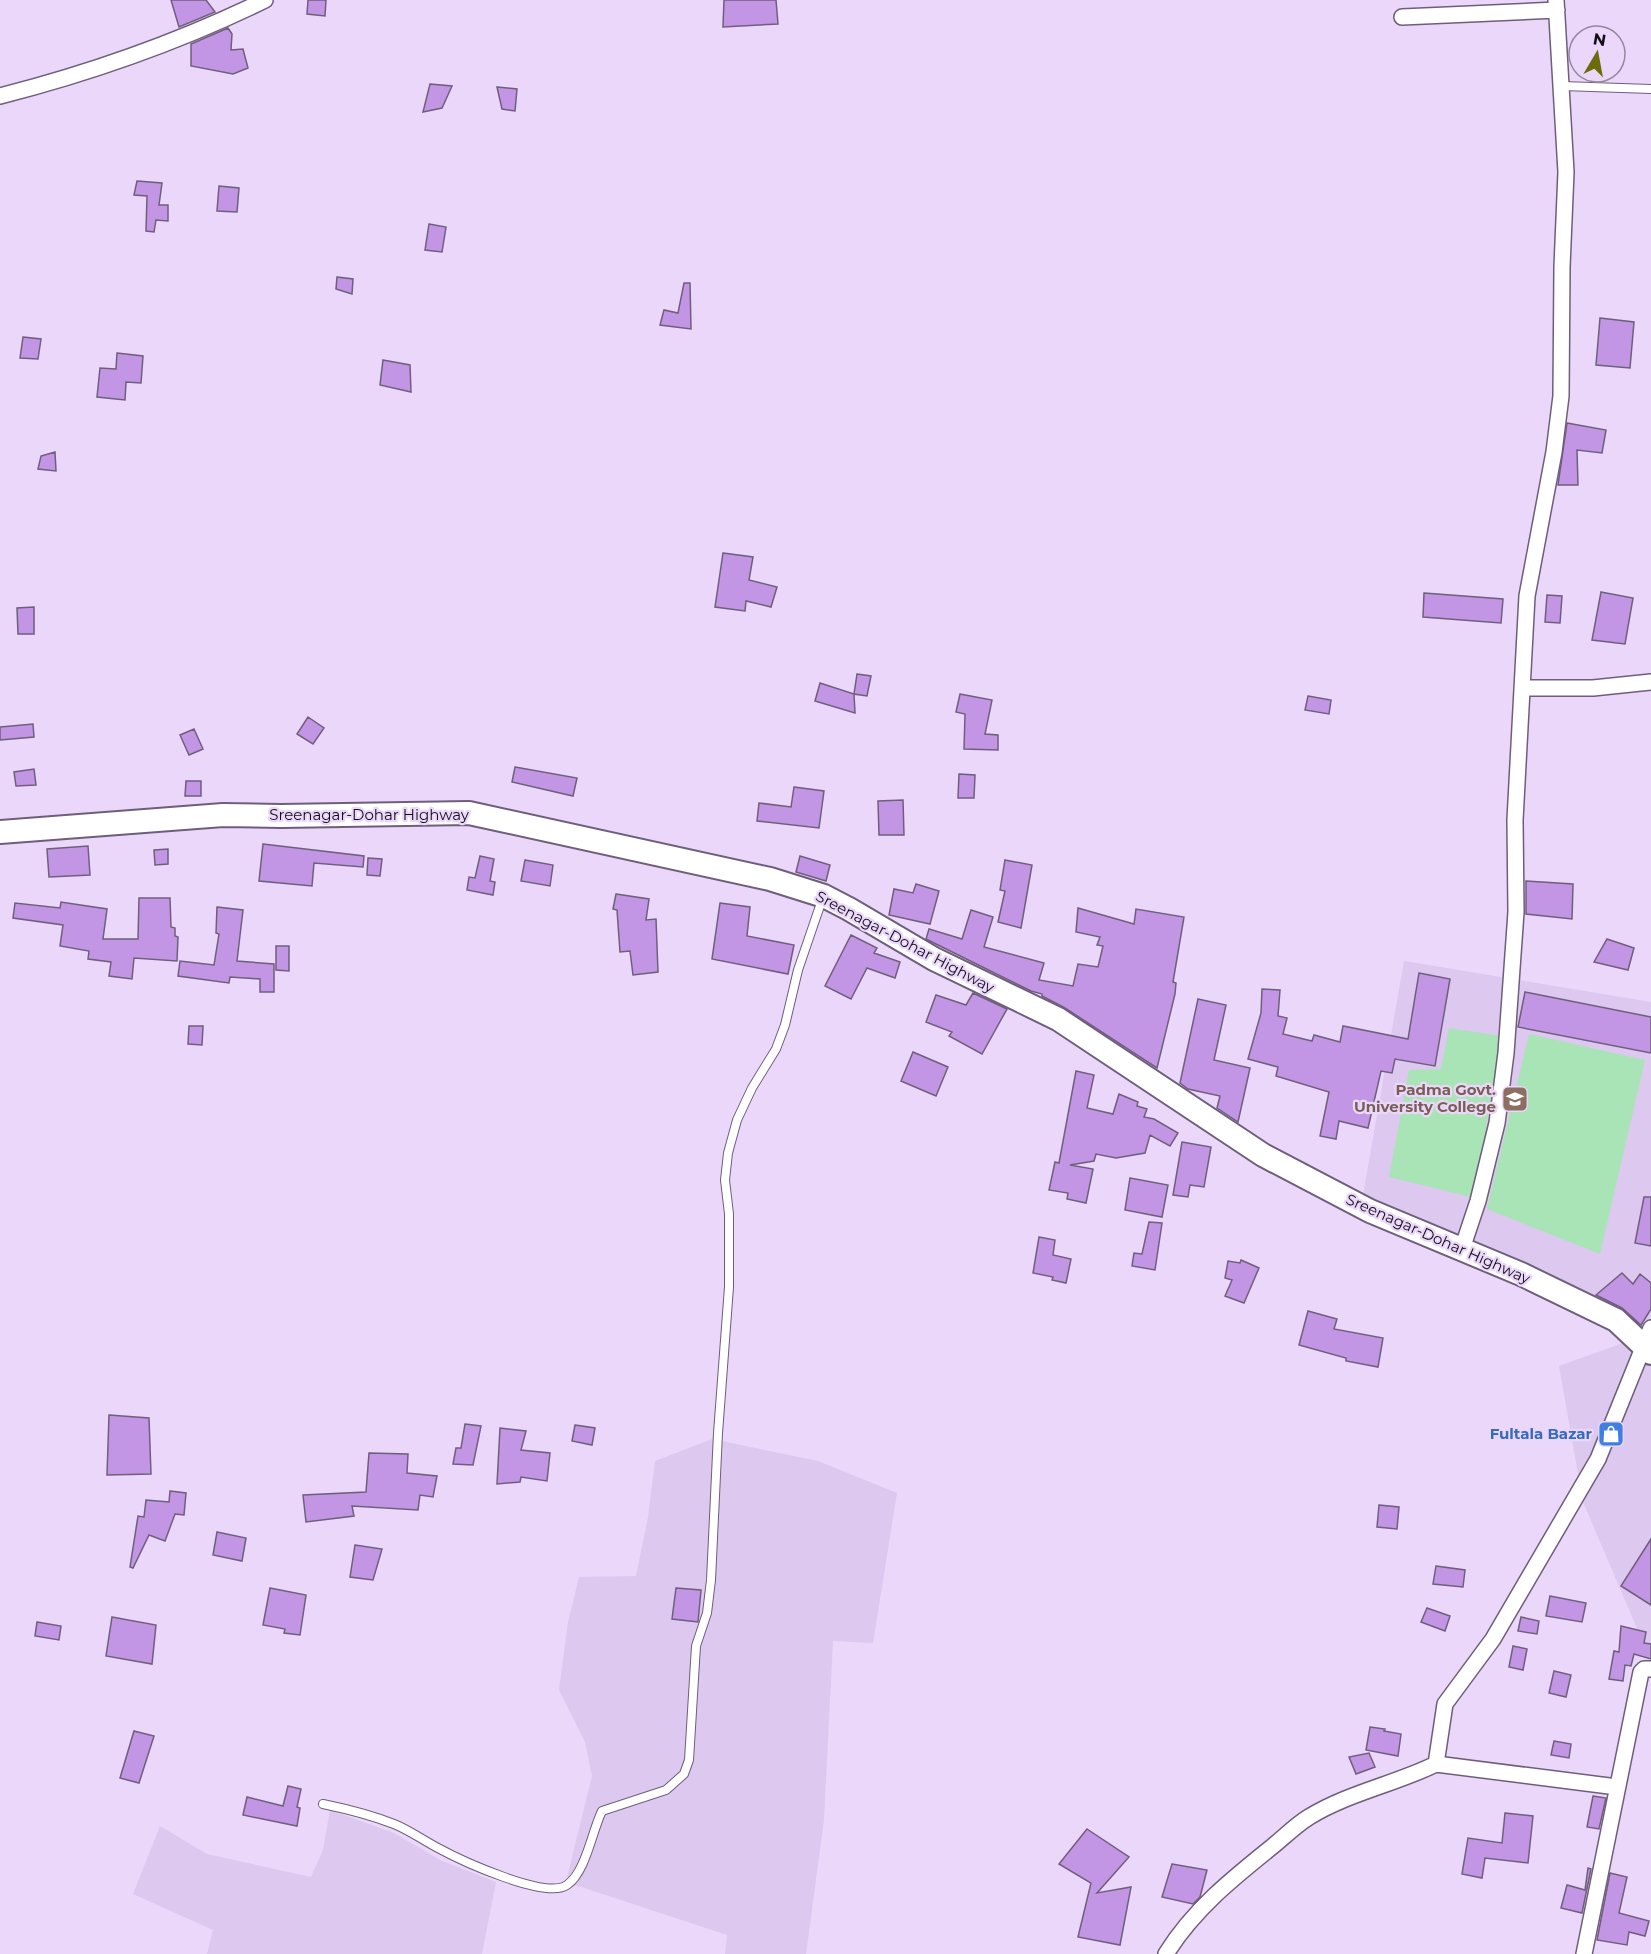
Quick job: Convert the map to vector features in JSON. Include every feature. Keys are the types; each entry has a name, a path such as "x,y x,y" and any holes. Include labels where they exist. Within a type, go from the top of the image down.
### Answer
{"main road":[{"name":"Sreenagar-Dohar Highway","path":"0,832 223,815 469,813 770,879 824,896 934,959 1059,1019 1263,1155 1370,1211 1462,1248 1616,1320 1649,1342"}],"street":[{"path":"0,96 91,69 192,33 265,0"},
{"path":"1402,17 1556,5 1562,86 1566,172 1561,396 1554,452 1527,596 1515,820 1516,912 1506,1053 1497,1123 1478,1201 1462,1248"},
{"path":"1522,688 1593,688 1651,682"},
{"path":"1436,1764 1445,1704 1493,1639 1598,1459 1649,1342"},
{"path":"1584,1954 1641,1672 1651,1668"},
{"path":"1166,1954 1178,1935 1225,1884 1308,1818 1380,1785 1411,1777 1436,1764 1617,1787"}],"lane":[{"path":"1562,86 1651,89"},
{"path":"323,1804 396,1824 475,1867 533,1886 553,1889 566,1886 576,1876 584,1860 594,1826 602,1811 666,1790 684,1774 689,1760 696,1646 707,1613 711,1580 718,1433 729,1287 729,1214 725,1180 728,1153 737,1120 752,1088 776,1049 785,1025 798,970 824,896"}],"shaded area":[{"name":"Padma Govt. University College","path":"1404,961 1651,1002 1651,1324 1363,1195"},
{"name":"Fultala Bazar","path":"1651,1333 1651,1655 1648,1654 1583,1502 1559,1366"},
{"path":"712,1439 818,1461 897,1493 873,1643 833,1641 824,1820 806,1954 725,1954 727,1935 566,1882 592,1776 585,1742 559,1690 568,1622 579,1577 636,1576 648,1517 655,1461"},
{"path":"330,1810 394,1833 442,1861 496,1882 482,1954 207,1954 213,1930 133,1894 160,1826 207,1854 311,1877 323,1850"}],"green space":[{"path":"1449,1028 1501,1036 1475,1198 1389,1177 1409,1070 1441,1069"},
{"path":"1529,1034 1645,1060 1600,1254 1487,1209"}],"building":[{"path":"171,0 206,0 215,12 179,27"},
{"path":"308,0 326,0 325,16 307,14"},
{"path":"724,0 776,0 778,24 723,27"},
{"path":"228,28 232,34 231,50 243,49 248,68 233,74 191,66 191,44"},
{"path":"430,84 452,86 442,108 423,112"},
{"path":"497,87 517,89 515,111 502,109"},
{"path":"137,181 162,183 159,205 168,205 168,221 156,220 154,232 146,231 147,196 134,195"},
{"path":"219,186 239,188 237,212 217,211"},
{"path":"429,224 446,227 442,252 425,250"},
{"path":"337,277 353,279 352,294 336,289"},
{"path":"684,283 690,283 691,329 660,325 664,310 678,313"},
{"path":"1600,318 1634,322 1630,368 1596,365"},
{"path":"23,337 41,339 38,359 20,358"},
{"path":"117,353 143,356 141,383 126,382 125,400 97,397 100,368 116,369"},
{"path":"383,360 410,365 411,392 380,385"},
{"path":"1567,423 1606,430 1602,453 1577,450 1578,485 1558,485"},
{"path":"55,452 56,471 38,469 41,456"},
{"path":"723,553 753,557 749,580 777,587 771,607 746,601 745,611 715,607"},
{"path":"1601,592 1633,598 1625,644 1592,640"},
{"path":"1424,593 1503,599 1501,623 1423,617"},
{"path":"1547,595 1562,596 1560,623 1545,622"},
{"path":"34,607 34,634 18,634 17,608"},
{"path":"857,674 871,676 867,696 854,694"},
{"path":"820,683 854,694 855,713 815,701"},
{"path":"960,694 992,700 985,734 998,735 998,750 964,749 965,714 956,712"},
{"path":"1308,696 1331,700 1329,714 1305,710"},
{"path":"308,717 324,728 313,744 297,734"},
{"path":"33,724 34,737 0,740 0,727"},
{"path":"194,729 203,749 189,755 180,735"},
{"path":"515,767 577,778 573,796 512,782"},
{"path":"34,769 36,785 16,786 14,772"},
{"path":"959,774 975,775 974,798 958,798"},
{"path":"186,781 201,781 201,796 185,796"},
{"path":"794,787 824,791 819,828 757,821 759,803 791,807"},
{"path":"903,800 904,835 879,835 878,801"},
{"path":"263,844 364,856 363,867 314,863 312,886 259,881"},
{"path":"88,846 90,875 49,877 47,849"},
{"path":"168,849 168,864 155,865 154,850"},
{"path":"480,856 494,859 490,881 495,882 493,895 467,890 469,877 475,878"},
{"path":"800,856 830,865 826,881 796,872"},
{"path":"368,858 382,859 380,876 367,875"},
{"path":"525,860 553,865 550,886 521,881"},
{"path":"1005,860 1032,865 1021,928 998,922 1005,891 1000,890"},
{"path":"1526,881 1573,884 1572,919 1526,914"},
{"path":"916,884 939,891 930,924 889,915 894,889 913,893"},
{"path":"616,894 649,899 646,920 656,919 658,972 633,975 630,951 620,952 617,910 613,909"},
{"path":"139,898 170,898 171,927 175,928 175,936 178,937 177,961 134,958 132,979 109,976 111,962 88,959 89,951 60,946 63,925 13,918 15,903 60,908 61,902 107,909 103,939 138,939"},
{"path":"720,903 750,907 747,936 794,945 788,974 712,959"},
{"path":"217,907 243,910 237,961 274,964 274,992 260,992 260,979 230,977 229,983 178,976 180,961 214,965 219,934 216,933"},
{"path":"1078,908 1134,924 1136,909 1184,917 1173,982 1176,983 1175,994 1157,1068 1042,994 1031,991 926,939 929,929 962,939 971,910 993,917 984,947 1044,963 1039,980 1073,986 1078,964 1098,967 1103,946 1097,945 1100,937 1076,932"},
{"path":"851,935 877,948 874,953 900,962 895,978 867,968 851,999 825,986"},
{"path":"1607,939 1634,948 1628,970 1594,962"},
{"path":"276,946 289,946 289,971 276,970"},
{"path":"1419,973 1450,979 1435,1066 1395,1059 1392,1073 1381,1071 1368,1128 1339,1121 1336,1139 1320,1136 1329,1092 1276,1076 1278,1067 1248,1059 1261,1013 1262,989 1280,990 1278,1016 1287,1018 1283,1034 1312,1041 1314,1035 1340,1042 1343,1026 1408,1039"},
{"path":"1525,992 1651,1017 1651,1053 1518,1027"},
{"path":"973,993 1007,1009 982,1054 949,1036 952,1032 926,1022 936,995 966,1005"},
{"path":"1198,999 1226,1005 1214,1060 1250,1068 1238,1122 1217,1108 1220,1096 1188,1089 1180,1083"},
{"path":"189,1026 203,1026 202,1045 188,1044"},
{"path":"913,1052 948,1067 936,1096 901,1081"},
{"path":"1076,1071 1094,1075 1087,1108 1113,1114 1119,1094 1138,1102 1137,1106 1147,1109 1144,1117 1154,1119 1178,1133 1170,1146 1150,1135 1145,1153 1116,1158 1096,1154 1094,1161 1070,1165 1093,1169 1086,1203 1067,1199 1068,1193 1049,1190 1055,1162 1059,1163"},
{"path":"1182,1142 1211,1147 1204,1187 1190,1185 1188,1197 1173,1195"},
{"path":"1130,1178 1168,1185 1162,1217 1125,1210"},
{"path":"1644,1197 1651,1197 1651,1246 1635,1243"},
{"path":"1149,1222 1162,1223 1155,1270 1132,1266 1134,1253 1142,1254"},
{"path":"1039,1237 1055,1240 1053,1255 1071,1259 1066,1283 1052,1280 1053,1277 1033,1273"},
{"path":"1241,1260 1259,1268 1244,1303 1225,1296 1232,1280 1225,1278 1228,1261 1240,1263"},
{"path":"1622,1273 1633,1284 1640,1274 1651,1283 1651,1309 1641,1325 1622,1308 1596,1295"},
{"path":"1308,1311 1337,1319 1334,1329 1383,1338 1378,1367 1346,1361 1346,1358 1299,1345"},
{"path":"109,1415 149,1418 151,1474 107,1475"},
{"path":"465,1424 481,1426 473,1465 453,1464 456,1448 461,1448"},
{"path":"575,1425 595,1428 592,1445 572,1441"},
{"path":"500,1428 526,1431 521,1450 550,1453 547,1481 521,1477 520,1482 497,1484"},
{"path":"369,1453 408,1454 407,1473 437,1476 433,1497 420,1495 418,1510 352,1506 354,1516 306,1522 303,1495 366,1492"},
{"path":"170,1491 186,1493 184,1515 175,1514 165,1541 149,1535 133,1568 130,1567 138,1516 144,1517 146,1500 169,1502"},
{"path":"1379,1505 1399,1507 1397,1529 1377,1527"},
{"path":"217,1532 246,1538 242,1561 213,1555"},
{"path":"1651,1539 1651,1605 1621,1586"},
{"path":"355,1545 382,1549 373,1580 350,1577"},
{"path":"1436,1566 1465,1570 1463,1587 1433,1584"},
{"path":"270,1588 306,1595 300,1635 284,1633 285,1629 263,1625"},
{"path":"676,1588 701,1590 698,1622 672,1619"},
{"path":"1550,1596 1586,1603 1582,1622 1546,1616"},
{"path":"1427,1608 1450,1616 1445,1631 1421,1622"},
{"path":"112,1617 156,1625 152,1664 106,1656"},
{"path":"1521,1617 1539,1621 1537,1634 1518,1631"},
{"path":"37,1622 61,1626 59,1640 35,1636"},
{"path":"1621,1626 1646,1632 1644,1643 1651,1644 1651,1659 1634,1654 1631,1666 1625,1665 1623,1681 1609,1679 1614,1651 1619,1652"},
{"path":"1513,1646 1527,1649 1523,1670 1509,1667"},
{"path":"1554,1671 1571,1675 1566,1697 1549,1693"},
{"path":"1370,1727 1401,1734 1398,1756 1366,1750"},
{"path":"134,1731 154,1736 139,1783 120,1778"},
{"path":"1554,1741 1571,1744 1569,1758 1551,1755"},
{"path":"1369,1753 1375,1767 1356,1774 1349,1757"},
{"path":"288,1786 301,1789 297,1807 300,1808 297,1826 243,1815 247,1797 283,1806"},
{"path":"1593,1796 1606,1798 1599,1829 1587,1827"},
{"path":"1505,1813 1533,1816 1528,1863 1485,1858 1482,1878 1462,1874 1468,1838 1502,1843"},
{"path":"1087,1829 1129,1857 1097,1893 1131,1887 1120,1945 1078,1937 1091,1883 1059,1864"},
{"path":"1172,1864 1207,1870 1200,1897 1193,1904 1162,1897"},
{"path":"1588,1868 1591,1869 1582,1913 1561,1908 1567,1885 1585,1890"},
{"path":"1610,1873 1627,1877 1619,1913 1649,1921 1645,1936 1629,1932 1627,1945 1597,1940"}],"place":[{"name":"Padma Govt. University College","path":"1515,1099"},
{"name":"Fultala Bazar","path":"1611,1434"}]}
